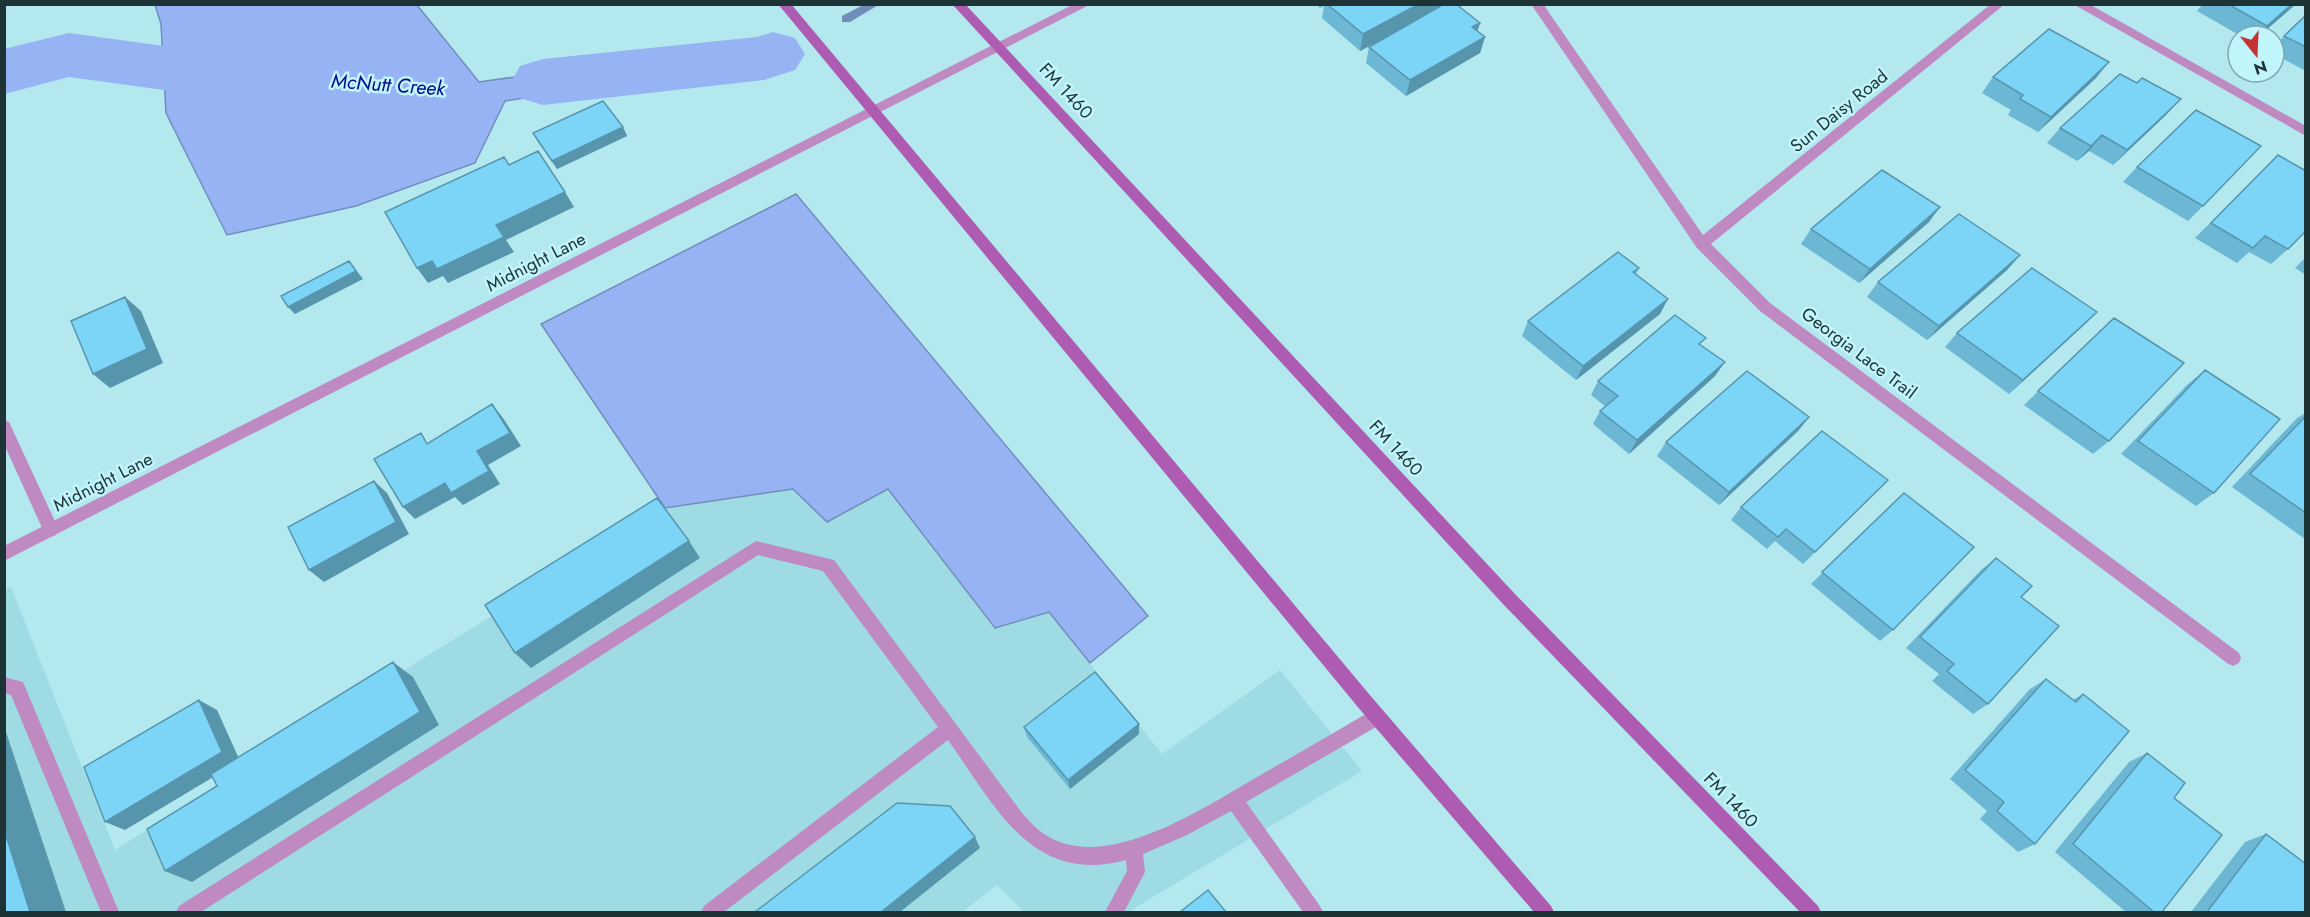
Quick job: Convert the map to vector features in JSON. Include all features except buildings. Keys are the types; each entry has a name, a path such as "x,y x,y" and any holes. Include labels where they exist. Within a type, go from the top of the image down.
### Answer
{"main road":[{"path":"784,4 1377,717 1545,912"},
{"name":"FM 1460","path":"958,4 1509,599 1812,912"}],"street":[{"name":"Midnight Lane","path":"4,554 1085,4"},
{"name":"Georgia Lace Trail","path":"1537,4 1702,244 1765,307 2233,658"},
{"name":"Sun Daisy Road","path":"1702,244 1998,4"},
{"path":"2079,4 2306,132"},
{"path":"4,426 51,530"},
{"path":"185,912 756,548 828,565 1030,836 1055,850 1101,855 1133,848 1193,824 1377,717"},
{"path":"4,686 17,688 110,912"},
{"path":"711,912 949,729"},
{"path":"1234,800 1314,912"},
{"path":"1114,912 1136,872 1133,848"}],"shaded area":[{"path":"793,489 828,522 888,489 994,628 1049,612 1162,754 1280,670 1362,771 1128,912 1024,912 997,885 962,912 5,912 5,590 11,587 115,850 665,508"}],"water":[{"path":"155,5 417,5 479,82 642,59 659,77 505,101 475,163 356,206 227,235 166,113 161,24"},
{"path":"796,194 1148,616 1090,663 1049,612 995,628 888,489 827,522 793,489 665,508 541,324"}],"waterway":[{"name":"McNutt Creek","path":"846,19 875,4"},
{"name":"McNutt Creek","path":"543,82 764,58 773,54"},
{"name":"McNutt Creek","path":"4,72 69,55 164,68 270,76"}]}
